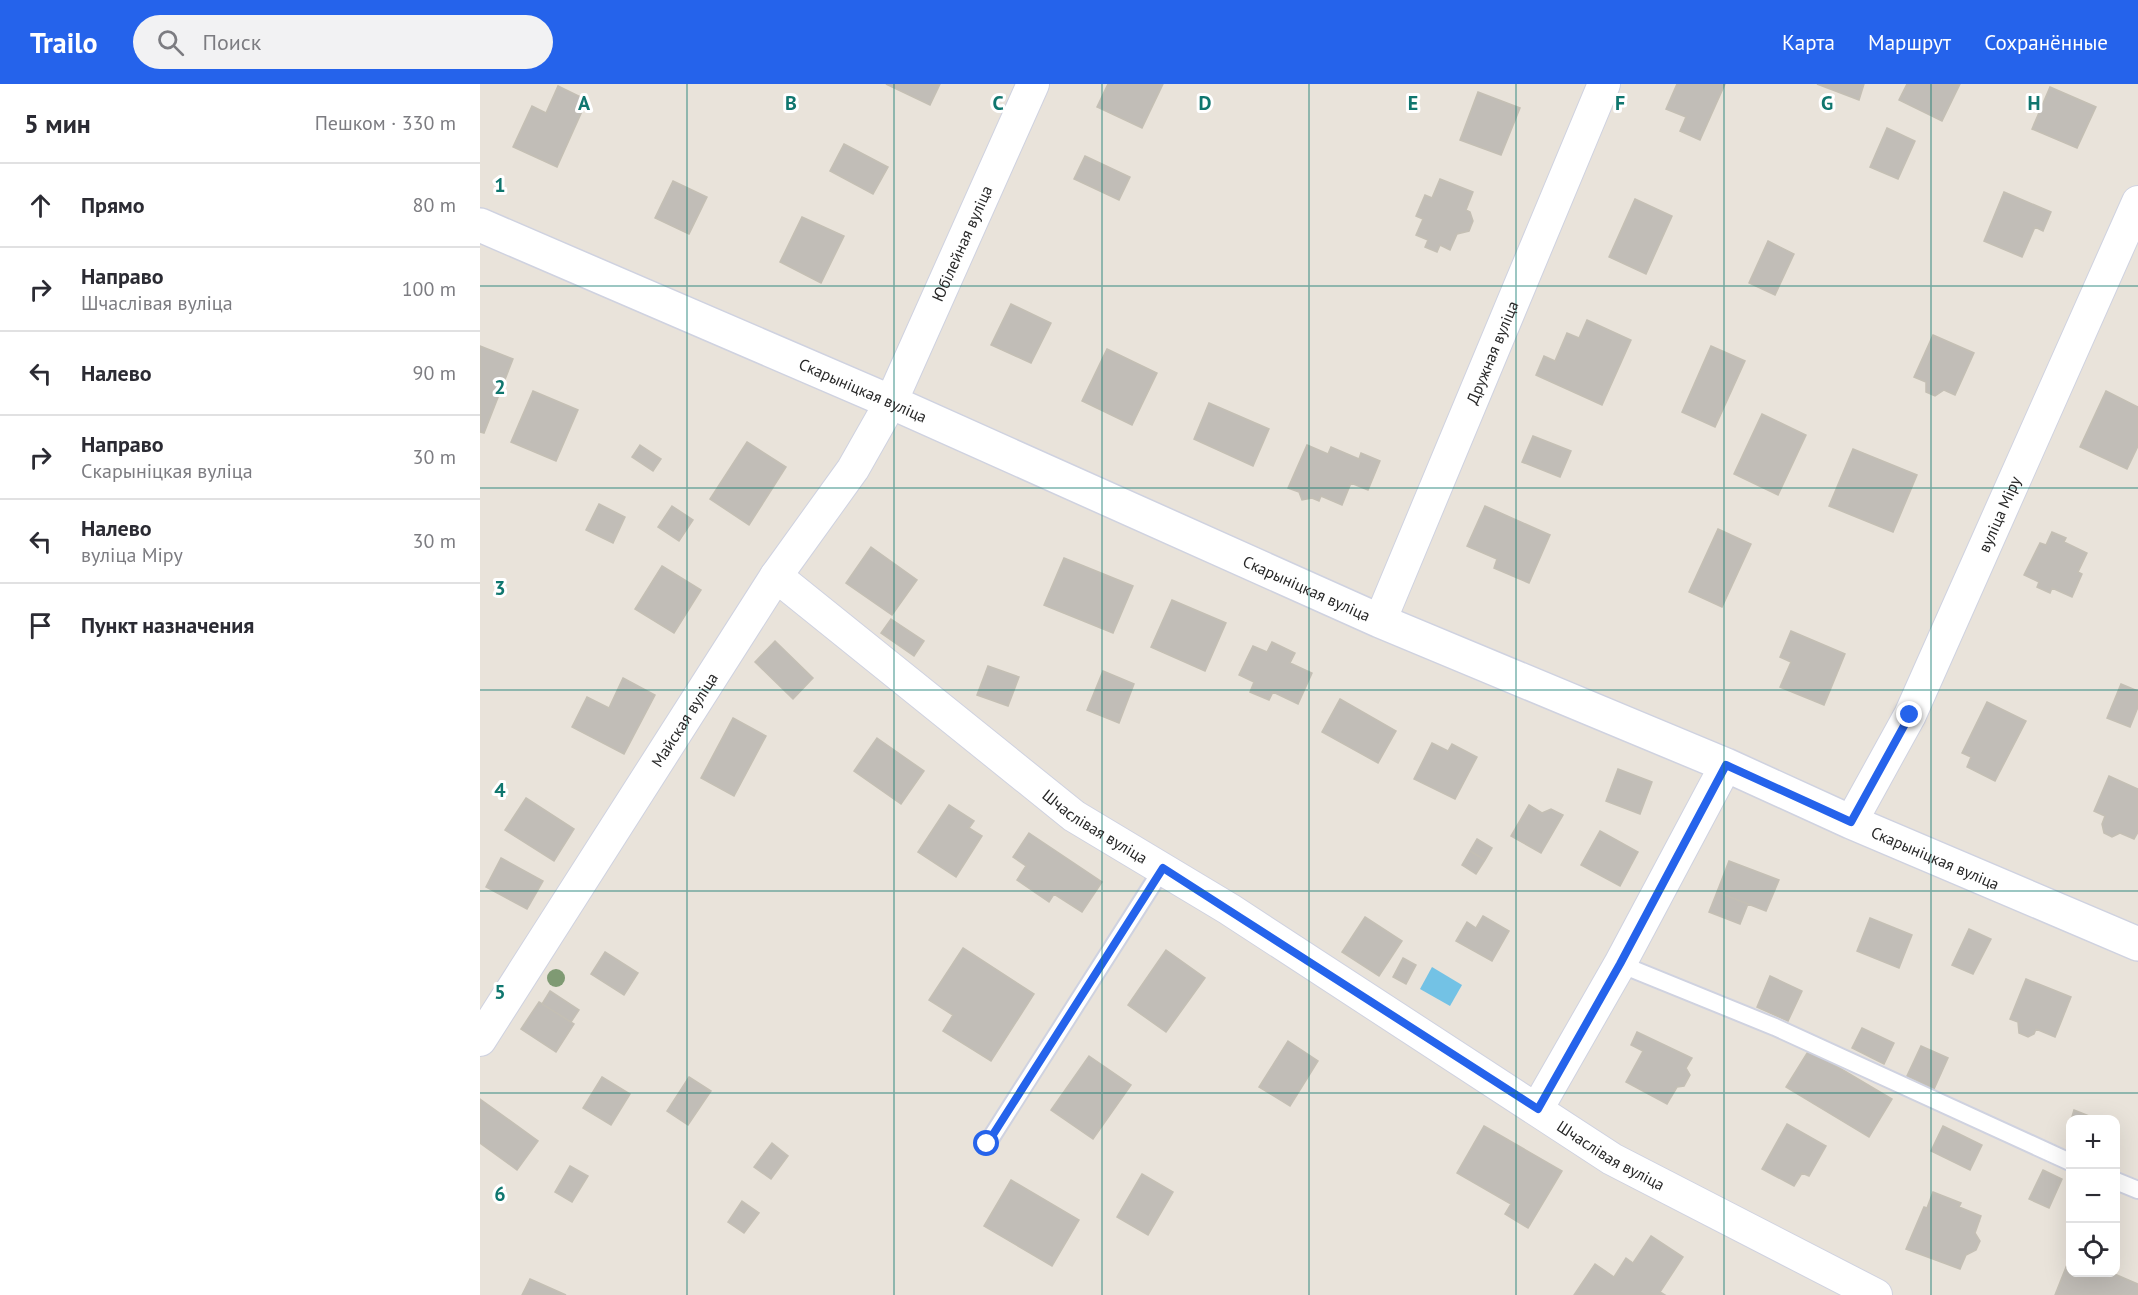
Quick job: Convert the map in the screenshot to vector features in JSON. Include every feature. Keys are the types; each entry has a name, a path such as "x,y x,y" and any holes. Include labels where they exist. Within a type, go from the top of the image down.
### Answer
{"street":[{"name":"Юбілейная вуліца","path":"891,402 1034,84"},
{"name":"Дружная вуліца","path":"1380,621 1604,84"},
{"name":"вуліца Міру","path":"1851,822 1910,715 2138,202"},
{"name":"Скарыніцкая вуліца","path":"480,225 891,402 1380,621 1726,765 1851,822 2138,944"},
{"name":"Майская вуліца","path":"480,1040 776,576 854,469 891,402"},
{"name":"Шчаслівая вуліца","path":"776,576 1074,816 1163,868 1612,1159 1876,1295"},
{"path":"1538,1109 1620,964 1726,765"}],"lane":[{"path":"987,1144 1163,868"},
{"path":"1620,964 1775,1027 2066,1160"},
{"path":"2120,1183 2138,1190"}],"water":[{"path":"1432,967 1462,985 1450,1006 1420,989"}],"building":[{"path":"886,84 940,84 930,105"},
{"path":"1108,84 1163,84 1142,128 1097,107"},
{"path":"1677,84 1725,84 1700,140 1680,131 1686,117 1666,109"},
{"path":"1817,84 1864,84 1859,100"},
{"path":"1907,84 1960,84 1942,121 1899,100"},
{"path":"558,86 587,100 557,167 513,147 532,106 546,113"},
{"path":"2050,87 2096,107 2077,148 2032,129"},
{"path":"1478,92 1520,108 1501,155 1460,140"},
{"path":"1887,128 1915,141 1898,179 1870,167"},
{"path":"844,144 888,167 873,194 830,171"},
{"path":"1085,156 1130,177 1119,200 1074,179"},
{"path":"1440,179 1473,192 1466,210 1470,212 1473,221 1469,231 1457,234 1450,250 1440,245 1437,252 1425,247 1428,240 1416,235 1423,219 1416,216 1425,195 1432,198"},
{"path":"673,181 707,197 689,234 655,218"},
{"path":"2004,192 2051,212 2043,231 2035,227 2022,257 1984,241"},
{"path":"1635,199 1672,216 1646,274 1609,257"},
{"path":"802,217 844,236 821,283 780,262"},
{"path":"1768,241 1794,254 1775,295 1749,283"},
{"path":"1011,304 1051,323 1031,363 991,345"},
{"path":"1587,320 1631,340 1602,405 1536,375 1544,356 1555,361 1567,333 1579,338"},
{"path":"1933,335 1974,353 1955,395 1944,390 1935,396 1926,392 1926,382 1914,377"},
{"path":"480,346 513,359 484,433 480,432"},
{"path":"1711,346 1745,361 1715,427 1682,412"},
{"path":"1107,349 1157,373 1132,425 1082,401"},
{"path":"533,391 578,410 556,461 511,442"},
{"path":"2106,391 2138,407 2138,446 2127,469 2080,447"},
{"path":"1209,403 1269,429 1253,466 1194,439"},
{"path":"1762,414 1806,435 1778,495 1734,474"},
{"path":"1533,436 1571,451 1560,477 1522,462"},
{"path":"747,442 786,467 749,525 710,499"},
{"path":"640,445 661,459 653,471 632,457"},
{"path":"1307,445 1328,454 1331,447 1359,459 1361,453 1380,461 1368,490 1351,483 1342,505 1321,496 1319,501 1312,498 1302,500 1299,492 1288,488"},
{"path":"1853,449 1917,475 1893,532 1829,506"},
{"path":"599,504 625,517 613,543 586,530"},
{"path":"672,506 693,520 679,541 658,527"},
{"path":"1485,506 1550,535 1529,583 1494,568 1497,559 1467,546"},
{"path":"1718,529 1751,544 1722,607 1689,592"},
{"path":"2052,532 2066,538 2064,542 2087,553 2078,572 2082,574 2072,597 2052,588 2050,593 2037,587 2039,582 2024,575 2040,543 2046,545"},
{"path":"871,547 917,580 892,615 846,583"},
{"path":"1064,558 1133,586 1113,633 1044,605"},
{"path":"662,566 701,590 674,633 635,609"},
{"path":"1172,600 1226,623 1205,671 1151,647"},
{"path":"891,619 924,641 914,656 881,633"},
{"path":"1791,631 1845,654 1824,705 1780,687 1791,662 1780,657"},
{"path":"775,641 813,678 793,699 755,662"},
{"path":"1272,642 1295,653 1290,663 1312,673 1298,704 1273,692 1269,700 1250,692 1254,682 1239,675 1253,646 1267,652"},
{"path":"988,666 1019,677 1008,706 977,695"},
{"path":"1103,671 1134,684 1119,723 1087,710"},
{"path":"623,678 655,695 624,754 572,727 587,697 609,708"},
{"path":"2121,684 2138,691 2138,707 2130,727 2107,718"},
{"path":"1340,699 1396,731 1378,763 1322,732"},
{"path":"1987,702 2026,721 1995,781 1967,767 1971,757 1962,753"},
{"path":"733,718 766,736 734,796 701,778"},
{"path":"877,738 924,771 901,804 854,771"},
{"path":"1432,743 1448,751 1452,744 1477,757 1455,799 1414,779"},
{"path":"1618,769 1652,782 1640,814 1606,801"},
{"path":"2109,776 2138,789 2138,832 2134,839 2120,833 2112,837 2104,833 2102,824 2105,816 2094,811"},
{"path":"526,798 574,829 554,861 505,830"},
{"path":"949,805 974,821 969,828 982,836 956,877 918,852"},
{"path":"1529,805 1542,813 1551,809 1563,815 1541,853 1511,836"},
{"path":"1600,831 1638,852 1620,886 1581,865"},
{"path":"1029,833 1102,882 1082,912 1054,894 1049,902 1017,880 1026,866 1013,857"},
{"path":"1477,839 1492,848 1485,860 1470,851"},
{"path":"1470,851 1485,860 1476,874 1462,865"},
{"path":"501,858 543,881 527,909 486,887"},
{"path":"1729,861 1779,880 1766,911 1717,892"},
{"path":"1717,892 1748,904 1740,924 1709,912"},
{"path":"1483,916 1509,931 1492,961 1456,941 1467,922 1476,928"},
{"path":"1365,917 1402,941 1379,976 1342,952"},
{"path":"1870,918 1912,935 1899,968 1857,951"},
{"path":"1969,929 1991,939 1973,974 1952,965"},
{"path":"963,948 1034,994 991,1061 943,1031 953,1015 929,1000"},
{"path":"1166,950 1205,978 1166,1032 1128,1005"},
{"path":"605,952 638,973 624,995 591,974"},
{"path":"1403,958 1416,965 1406,984 1393,977"},
{"path":"1770,976 1802,991 1788,1021 1757,1007"},
{"path":"2026,979 2071,997 2055,1037 2036,1029 2034,1034 2028,1037 2019,1033 2018,1022 2010,1019"},
{"path":"550,991 579,1010 571,1022 542,1004"},
{"path":"539,1002 574,1024 556,1052 521,1029"},
{"path":"1862,1028 1894,1043 1884,1064 1852,1048"},
{"path":"1637,1032 1692,1058 1686,1068 1690,1075 1684,1086 1677,1087 1667,1104 1626,1082 1643,1051 1631,1045"},
{"path":"1288,1041 1318,1061 1290,1106 1259,1087"},
{"path":"1921,1046 1948,1058 1934,1089 1907,1076"},
{"path":"1809,1050 1892,1099 1869,1137 1786,1087"},
{"path":"1089,1056 1131,1085 1093,1139 1051,1110"},
{"path":"602,1077 630,1094 611,1125 583,1108"},
{"path":"689,1077 711,1091 688,1125 667,1111"},
{"path":"480,1099 538,1141 517,1170 480,1143"},
{"path":"2074,1110 2086,1115 2072,1115"},
{"path":"1787,1124 1826,1146 1809,1176 1802,1173 1794,1186 1762,1169"},
{"path":"1484,1126 1562,1171 1528,1228 1505,1214 1511,1204 1457,1173"},
{"path":"1943,1126 1982,1145 1970,1170 1931,1151"},
{"path":"772,1143 788,1156 771,1179 754,1167"},
{"path":"570,1166 588,1176 572,1202 555,1192"},
{"path":"2043,1170 2062,1179 2049,1208 2029,1199"},
{"path":"1142,1174 1173,1192 1148,1235 1117,1217"},
{"path":"1011,1180 1079,1220 1052,1266 984,1226"},
{"path":"1933,1192 1961,1203 1959,1207 1981,1216 1975,1233 1980,1241 1976,1250 1966,1255 1960,1269 1906,1249"},
{"path":"742,1201 759,1213 744,1233 728,1222"},
{"path":"1651,1236 1683,1257 1660,1292 1665,1295 1574,1295 1595,1264 1614,1277 1626,1258 1633,1263"},
{"path":"2066,1267 2066,1277 2120,1276 2138,1284 2138,1295 2055,1295"},
{"path":"530,1279 566,1295 522,1295"}],"route":[{"path":"987,1144 1163,868 1538,1109 1620,964 1726,765 1851,822 1910,715"}]}
